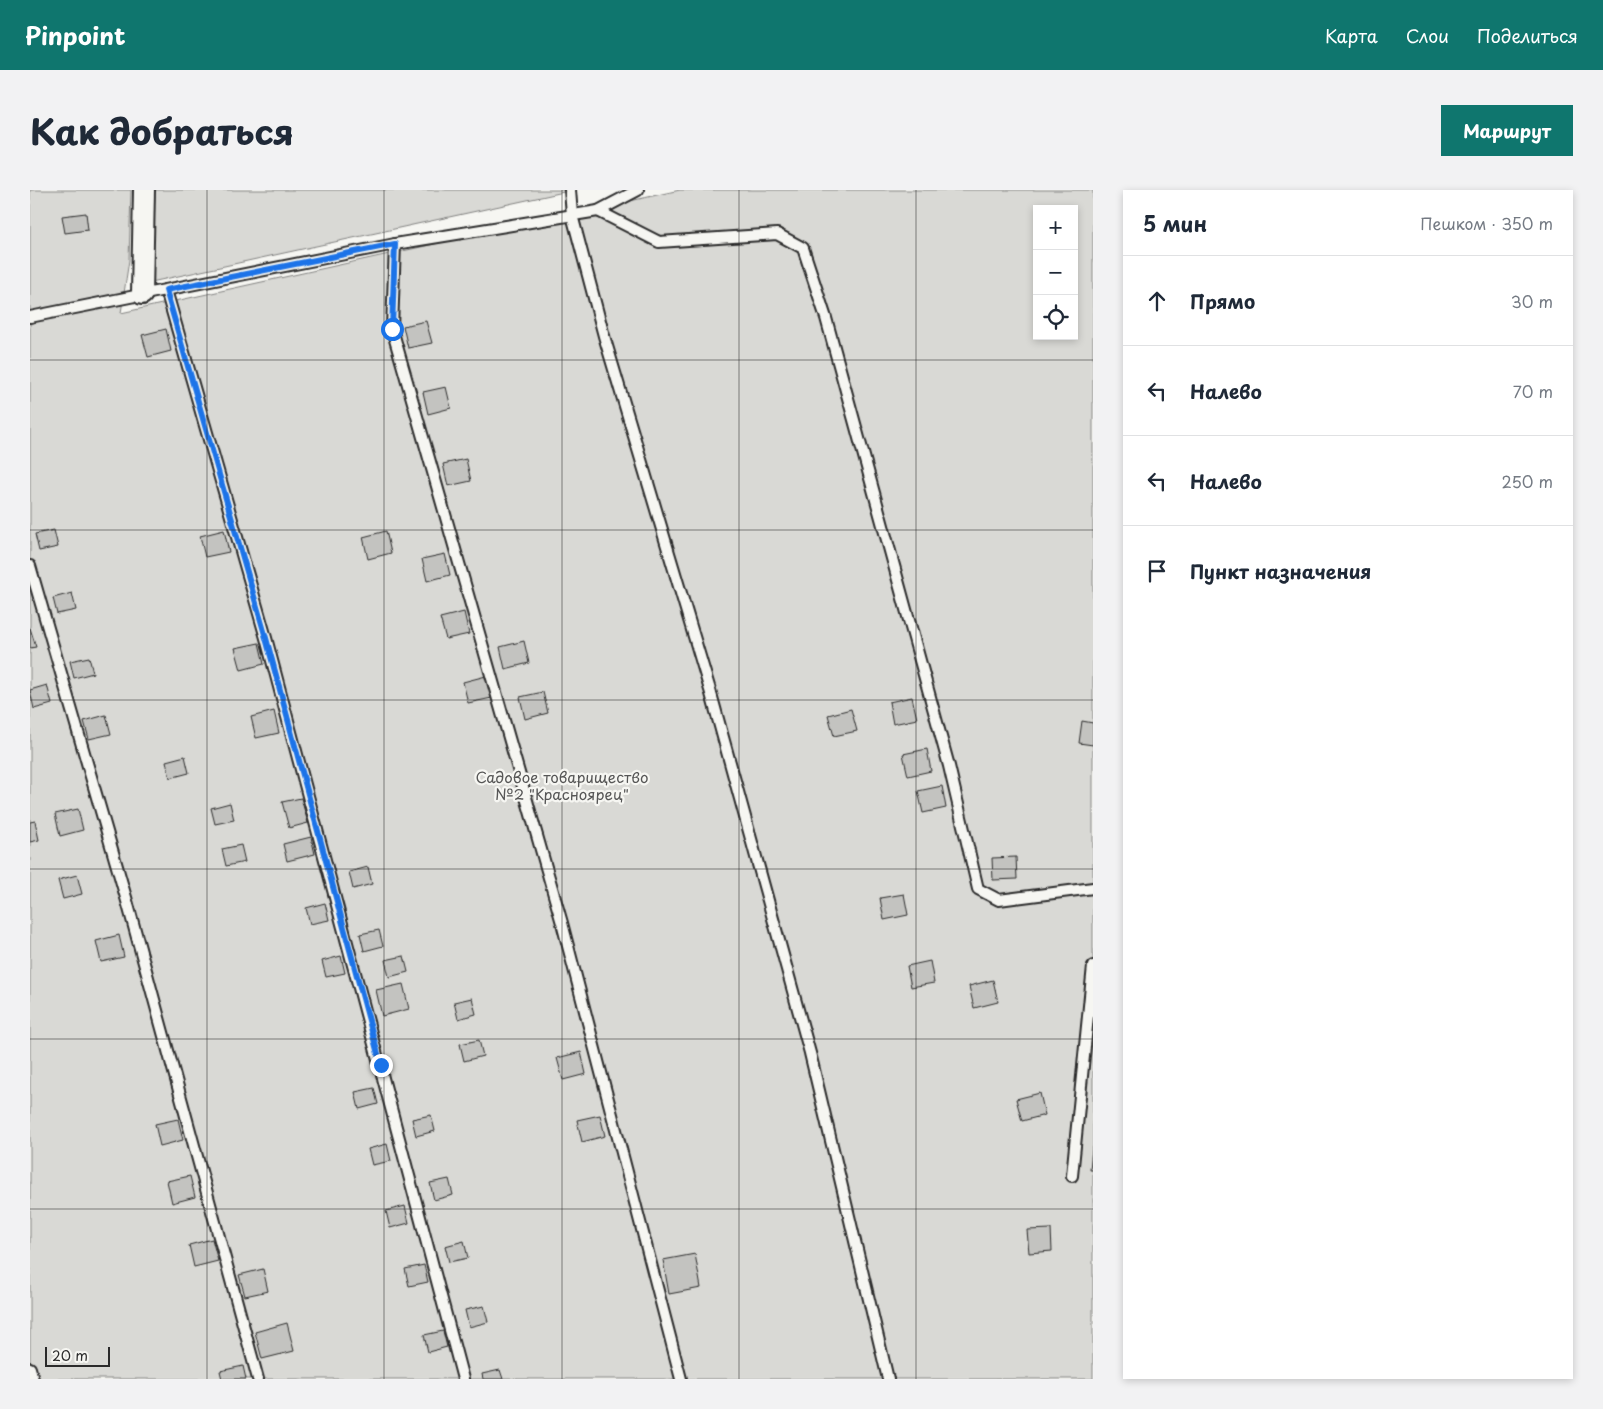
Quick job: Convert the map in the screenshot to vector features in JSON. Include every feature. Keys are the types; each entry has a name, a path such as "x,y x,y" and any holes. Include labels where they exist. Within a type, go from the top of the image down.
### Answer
{"street":[{"path":"142,294 144,190"}],"lane":[{"path":"570,190 572,215 604,336 710,690 810,1053 888,1379"},
{"path":"30,317 395,244 598,211 638,190"},
{"path":"598,211 659,242 776,234 803,248 826,318 949,766 978,889 999,900 1093,888"},
{"path":"395,244 392,329 562,923 681,1379"},
{"path":"166,290 266,638 463,1379"},
{"path":"30,566 127,902 258,1379"},
{"path":"1072,1176 1093,966"},
{"path":"30,1368 33,1379"}],"green space":[{"name":"Садовое товарищество №2 \"Красноярец\"","path":"30,190 131,190 129,260 121,313 680,190 1093,190 1093,1379 30,1379"},
{"path":"153,190 573,190 151,282"}],"building":[{"path":"86,213 88,230 65,233 62,216"},
{"path":"426,321 432,343 408,348 403,326"},
{"path":"166,329 171,351 148,357 142,335"},
{"path":"446,387 451,408 428,414 423,392"},
{"path":"466,459 471,481 448,486 443,464"},
{"path":"54,530 58,547 39,551 35,534"},
{"path":"224,530 229,552 205,557 200,536"},
{"path":"386,531 391,553 368,559 363,537"},
{"path":"445,554 450,575 427,581 422,559"},
{"path":"72,593 76,610 57,614 53,598"},
{"path":"464,612 469,634 446,639 440,618"},
{"path":"30,628 36,647 30,648"},
{"path":"524,641 529,663 505,669 500,647"},
{"path":"259,643 264,664 241,670 235,648"},
{"path":"89,657 93,673 74,678 70,661"},
{"path":"486,676 492,698 468,703 463,682"},
{"path":"47,685 52,704 34,709 30,690"},
{"path":"543,692 548,713 525,719 520,697"},
{"path":"912,697 917,719 893,724 889,702"},
{"path":"851,709 857,731 834,736 828,715"},
{"path":"274,711 279,733 256,738 251,717"},
{"path":"106,715 111,734 89,739 84,721"},
{"path":"1082,721 1093,723 1093,745 1079,743"},
{"path":"927,749 931,771 908,776 903,754"},
{"path":"185,756 189,773 170,778 166,761"},
{"path":"942,786 946,808 923,813 918,791"},
{"path":"301,798 308,823 289,828 282,802"},
{"path":"230,803 234,820 215,824 211,808"},
{"path":"78,809 83,830 60,836 55,814"},
{"path":"35,821 39,840 30,842 30,822"},
{"path":"311,837 315,854 287,861 283,844"},
{"path":"241,845 245,862 226,866 222,849"},
{"path":"1016,857 1017,879 993,880 992,858"},
{"path":"368,867 372,884 353,889 349,872"},
{"path":"77,875 82,894 63,899 58,880"},
{"path":"904,894 908,915 884,920 880,898"},
{"path":"325,903 329,920 310,924 306,908"},
{"path":"379,930 383,946 364,951 360,934"},
{"path":"119,935 124,957 101,962 96,941"},
{"path":"341,956 345,973 326,977 322,961"},
{"path":"404,956 408,972 389,977 385,960"},
{"path":"930,961 934,983 911,987 907,966"},
{"path":"993,980 998,1002 974,1008 969,986"},
{"path":"403,984 409,1009 382,1016 376,990"},
{"path":"472,998 476,1014 458,1019 454,1002"},
{"path":"479,1040 483,1056 464,1061 460,1044"},
{"path":"581,1052 586,1074 563,1080 557,1058"},
{"path":"374,1088 378,1104 359,1109 355,1092"},
{"path":"1040,1093 1045,1115 1022,1121 1016,1099"},
{"path":"431,1115 435,1131 416,1136 412,1119"},
{"path":"600,1115 605,1136 582,1142 577,1120"},
{"path":"178,1119 183,1140 160,1146 155,1124"},
{"path":"387,1144 391,1161 372,1165 368,1149"},
{"path":"1092,1148 1093,1170 1090,1170"},
{"path":"190,1176 195,1197 172,1203 167,1181"},
{"path":"449,1179 453,1195 434,1200 430,1183"},
{"path":"405,1206 409,1223 390,1228 386,1211"},
{"path":"1051,1229 1052,1251 1029,1253 1027,1230"},
{"path":"212,1239 218,1261 194,1267 189,1245"},
{"path":"464,1241 468,1258 449,1262 445,1246"},
{"path":"695,1254 701,1288 669,1294 663,1260"},
{"path":"424,1265 428,1282 409,1286 405,1269"},
{"path":"263,1269 268,1291 245,1296 239,1275"},
{"path":"484,1306 488,1322 469,1327 465,1310"},
{"path":"287,1323 294,1351 262,1359 255,1332"},
{"path":"443,1331 447,1347 428,1352 424,1335"},
{"path":"243,1366 246,1379 222,1379 220,1371"},
{"path":"500,1370 503,1379 483,1379 482,1374"}],"route":[{"path":"381,1065 266,638 166,290 395,244 392,329"}]}
